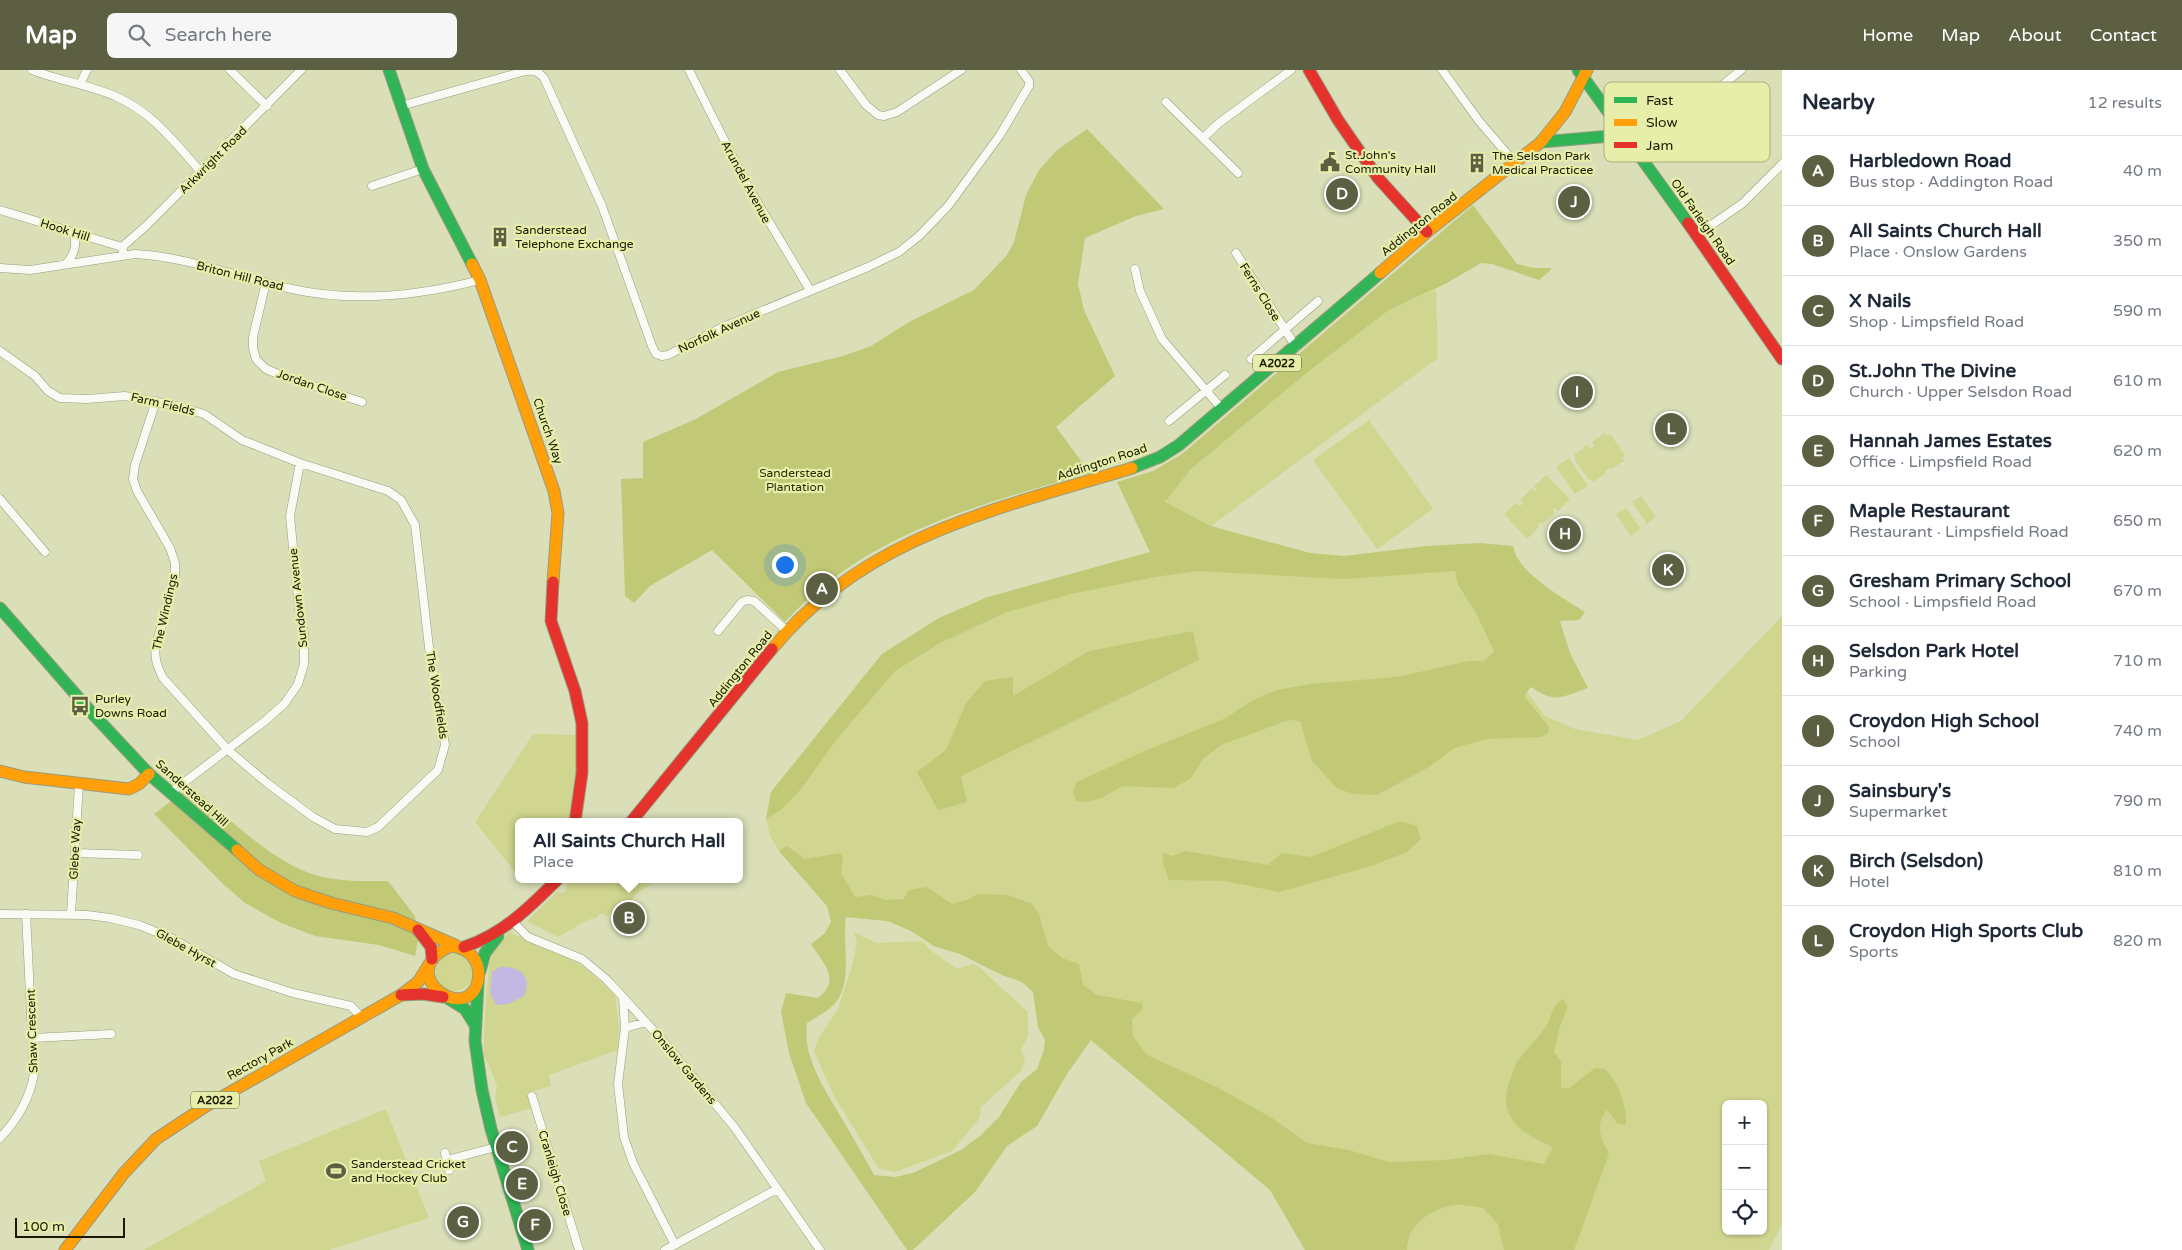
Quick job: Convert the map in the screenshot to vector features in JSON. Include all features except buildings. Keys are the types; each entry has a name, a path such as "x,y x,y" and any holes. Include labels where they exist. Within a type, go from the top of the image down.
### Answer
{"main road":[{"name":"Church Way","path":"388,70 423,169 480,280 554,491 558,514 551,621 554,636 576,694 582,733 582,777 576,818"},
{"path":"1308,70 1338,120 1378,178 1427,232"},
{"name":"Addington Road","path":"634,818 787,632 826,593 852,574 898,546 986,512 1114,474 1160,457 1179,445 1296,347 1427,232 1541,142 1565,112 1583,72"},
{"name":"Old Farleigh Road","path":"1583,72 1604,105"},
{"path":"1541,142 1604,137"},
{"name":"Old Farleigh Road","path":"1644,162 1697,235 1782,359"},
{"name":"Sanderstead Hill","path":"0,608 90,712 149,774 258,869 296,891 331,903 393,918 414,926 443,941 461,946"},
{"path":"0,771 24,777 129,789 139,784 149,774"},
{"path":"528,1250 496,1147 482,1090 476,1029 479,980 485,953 509,925 554,883"},
{"path":"431,961 441,950 483,941 509,925"},
{"path":"414,926 431,947 431,983 436,991 469,1011 476,1029"},
{"path":"446,998 454,1000 468,996 479,980 475,959 461,946"},
{"name":"Rectory Park","path":"65,1250 124,1173 156,1139 206,1106 401,996 418,982 431,961"},
{"name":"Rectory Park","path":"401,996 423,994 446,998"}],"street":[{"path":"32,70 119,98 142,112 162,128 201,172"},
{"path":"80,84 87,70"},
{"path":"230,70 267,106"},
{"name":"Arkwright Road","path":"122,247 201,172 301,70"},
{"name":"Arundel Avenue","path":"689,70 747,185 810,290"},
{"path":"840,70 866,105 878,115 889,116 961,70"},
{"name":"Norfolk Avenue","path":"401,106 519,73 531,71 539,73 544,78 602,206 656,354 662,356 668,355 720,328 899,252 935,221 1000,135 1025,94 1029,81 1021,70"},
{"path":"1203,138 1219,123 1291,70"},
{"path":"1442,70 1480,121 1515,163"},
{"path":"1726,82 1741,70"},
{"path":"1166,102 1238,173"},
{"path":"1697,235 1743,203 1782,166"},
{"path":"372,186 423,169"},
{"name":"Hook Hill","path":"0,210 122,247"},
{"path":"66,264 71,258 76,245 73,232"},
{"path":"122,247 124,256"},
{"name":"Ferns Close","path":"1236,253 1296,347"},
{"name":"Briton Hill Road","path":"0,268 30,270 149,254 219,269 318,294 374,297 418,294 480,280"},
{"path":"1135,269 1140,291 1162,339 1222,410"},
{"name":"Jordan Close","path":"266,282 253,337 256,359 266,369 280,375 362,402"},
{"name":"Ferns Close","path":"1251,359 1318,300"},
{"name":"Farm Fields","path":"0,351 35,376 48,391 60,398 87,399 125,396 156,401 204,414 242,440 300,464"},
{"path":"1169,421 1225,374"},
{"name":"The Windings","path":"156,401 135,465 133,478 137,491 170,548 175,563 174,576 156,645 155,656 157,666 164,678 228,750"},
{"name":"Sundown Avenue","path":"170,793 265,722 285,703 298,684 304,664 304,633 299,609 290,516 300,464"},
{"name":"The Woodfields","path":"228,750 267,783 313,817 335,830 354,832 367,832 378,827 438,770 443,757 445,733 430,656 415,525 410,512 401,500 388,491 300,464"},
{"path":"0,498 45,552"},
{"path":"718,630 742,602 748,600 754,601 787,632"},
{"name":"Glebe Way","path":"71,914 79,784"},
{"path":"75,853 138,855"},
{"name":"Glebe Hyrst","path":"0,914 71,914 110,918 148,928 177,940 232,973 286,991 351,1006 362,1018"},
{"name":"Shaw Crescent","path":"0,1138 20,1110 31,1086 34,1074 26,914"},
{"name":"Onslow Gardens","path":"509,925 528,937 582,959 606,979 646,1022 735,1128 820,1250"},
{"path":"623,997 625,1028 618,1084 624,1138 632,1163 675,1245"},
{"path":"625,1028 646,1022"},
{"path":"33,1038 111,1034"},
{"name":"Cranleigh Close","path":"532,1096 579,1250"},
{"path":"449,1170 446,1157 496,1147"},
{"path":"665,1250 777,1189"}],"green space":[{"name":"Sanderstead Plantation","path":"1087,129 1164,209 1136,216 1085,238 1078,284 1084,310 1115,376 1056,427 1090,473 965,511 926,526 888,544 852,565 817,591 785,622 712,550 650,586 634,603 625,596 621,479 643,478 643,442 696,419 778,372 843,356 871,346 909,322 974,290 1007,255 1014,242 1026,195 1039,170 1057,150"},
{"path":"1473,205 1517,264 1534,268 1551,268 1550,271 1539,280 1492,264 1481,263 1445,284 1389,310 1309,371 1190,470 1165,502 1211,526 1310,553 1344,556 1427,546 1479,543 1513,546 1523,566 1532,575 1585,612 1579,620 1560,621 1570,653 1588,688 1565,696 1553,697 1547,696 1531,687 1524,696 1549,727 1548,733 1541,737 1487,739 1454,748 1429,767 1377,795 1354,794 1338,789 1312,761 1300,721 1289,720 1223,744 1204,758 1191,778 1174,788 1123,786 1101,798 1087,802 1076,801 1073,791 1077,782 1142,752 1226,718 1253,700 1277,690 1311,684 1397,677 1469,661 1484,661 1494,651 1476,613 1458,585 1455,571 1343,579 1197,571 1155,577 1071,594 1007,612 940,643 895,671 837,739 802,788 781,810 766,819 771,792 882,654 939,618 988,597 1150,552 1117,482 1153,471 1182,454"},
{"path":"1436,289 1438,358 1211,526 1164,502 1190,470 1309,371 1389,310"},
{"path":"1369,420 1433,509 1377,549 1313,460"},
{"path":"1605,433 1608,436 1610,434 1625,455 1622,458 1624,461 1611,469 1610,467 1605,471 1606,473 1593,482 1591,479 1589,480 1574,459 1576,457 1574,455 1587,445 1590,449 1594,446 1592,442"},
{"path":"1569,458 1588,486 1575,494 1556,467"},
{"path":"1546,475 1570,499 1558,511 1554,508 1555,513 1543,524 1541,522 1538,525 1539,527 1527,539 1504,514 1516,503 1520,506 1523,503 1520,500 1532,488 1535,491 1537,489 1534,486"},
{"path":"1641,496 1656,517 1647,524 1632,502"},
{"path":"1626,508 1641,529 1631,536 1616,514"},
{"path":"1209,532 1308,559 1467,549 1458,585 1520,683 1545,716 1575,729 1638,740 1681,721 1782,616 1782,1224 1769,1250 1305,1250 1270,1190 1022,982 1002,975 960,954 934,946 911,931 888,921 845,917 827,906 779,851 770,836 766,819 771,792 882,654 939,618 988,597 1150,552"},
{"path":"1193,631 1199,660 961,776 967,802 938,810 917,772 946,750 966,703 985,681 1013,677 1013,696 1089,651"},
{"path":"533,734 576,735 576,777 570,818 515,818 515,872 475,822"},
{"path":"191,786 251,838 302,870 336,879 388,881 415,916 418,940 415,956 379,945 315,936 281,923 245,903 223,884 154,814"},
{"path":"1400,821 1417,826 1421,839 1407,852 1371,866 1279,892 1225,881 1169,880 1164,866 1162,853 1172,856 1185,851 1268,865 1282,853 1311,857"},
{"path":"787,846 805,859 841,853 843,859 841,873 855,897 872,895 886,900 903,899 909,890 927,887 952,904 967,900 978,894 1007,895 1031,903 1039,914 1048,946 1062,958 1079,964 1083,985 1097,995 1142,1003 1143,1009 1132,1019 1133,1036 1147,1055 1217,1087 1272,1118 1307,1143 1349,1150 1389,1162 1446,1160 1489,1154 1544,1164 1553,1147 1532,1137 1516,1124 1510,1116 1506,1096 1516,1063 1542,1032 1556,1005 1563,999 1568,1007 1560,1026 1554,1052 1561,1062 1561,1087 1568,1089 1595,1068 1605,1069 1621,1095 1626,1125 1618,1124 1607,1110 1603,1116 1600,1132 1609,1154 1574,1250 1504,1250 1498,1224 1483,1208 1458,1205 1437,1210 1422,1219 1411,1233 1407,1250 1305,1250 1270,1190 1091,1040 1067,1074 1037,1126 1007,1146 975,1192 913,1250 907,1250 806,1103 789,1053 781,1012 786,993 818,998 829,985 828,971 811,944 825,933 831,922 827,906 779,851","holes":["846,917 888,921 911,931 934,946 960,954 1002,975 1022,982 1033,992 1038,1027 1045,1040 1044,1050 1037,1069 1021,1082 999,1117 980,1136 961,1150 913,1173 895,1177 874,1175 817,1075 808,1049 806,1036 807,1023 830,1008 841,993 846,972"]},
{"path":"567,883 653,883 635,895 631,901 605,917 603,913 598,915 598,917 588,920 558,937 527,921 557,892 563,893 566,890"},
{"path":"509,932 581,965 615,994 619,1028 618,1050 549,1075 551,1086 527,1093 532,1108 500,1117 495,1097 497,1087 484,1056 484,1031 489,965 493,952"},
{"path":"854,932 876,943 922,941 929,949 957,969 973,964 980,968 1028,1012 1028,1036 1021,1050 1025,1059 1021,1071 981,1107 979,1119 952,1151 895,1172 879,1169 833,1094 814,1051 818,1040 838,1008 851,970 857,943"},
{"path":"454,953 468,958 473,972 468,986 454,991 440,986 435,972 440,958"},
{"name":"Sanderstead Cricket and Hockey Club","path":"386,1109 429,1218 329,1250 144,1250 266,1181 259,1161"}],"shaded area":[{"path":"500,967 518,970 527,983 524,996 508,1004 496,1005 490,993 492,972"}],"traffic: fast":[{"path":"389,70 423,169 472,264"},
{"path":"1578,70 1604,106"},
{"path":"1541,142 1604,137"},
{"path":"1644,162 1688,223"},
{"path":"1132,468 1160,457 1179,445 1380,273"},
{"path":"0,608 91,712 149,774 237,850"},
{"path":"480,971 485,953 498,936"},
{"path":"478,983 475,1041 482,1090 491,1129 528,1250"},
{"path":"449,999 465,1009 475,1025"}],"traffic: slow":[{"path":"1380,273 1427,232 1541,142 1565,112 1587,70"},
{"path":"472,264 480,280 554,491 558,513 553,582"},
{"path":"772,649 809,610 849,578 891,552 937,531 984,513 1132,468"},
{"path":"0,771 24,777 129,789 139,784 149,774"},
{"path":"237,850 258,869 295,891 331,903 393,918 457,946"},
{"path":"451,946 463,949 469,953 478,967 478,981 471,994 461,999 449,997 438,991 430,981 428,969 434,957 451,946"},
{"path":"65,1250 124,1173 156,1139 206,1106 401,995 418,982 430,963"}],"traffic: jam":[{"path":"1309,70 1338,120 1378,178 1427,232"},
{"path":"1688,223 1782,359"},
{"path":"553,582 551,621 575,691 582,723 582,773 576,818"},
{"path":"634,818 772,649"},
{"path":"464,947 491,935 515,919 554,883"},
{"path":"418,930 431,947 432,959"},
{"path":"401,995 423,994 443,997"}],"place":[{"name":"St.John's Community Hall","path":"1330,162"},
{"name":"The Selsdon Park Medical Practicee","path":"1477,163"},
{"name":"St.John The Divine","path":"1342,194"},
{"name":"Sainsbury's","path":"1574,202"},
{"name":"Sanderstead Telephone Exchange","path":"500,237"},
{"name":"Croydon High School","path":"1577,392"},
{"name":"Croydon High Sports Club","path":"1671,429"},
{"name":"Selsdon Park Hotel","path":"1565,534"},
{"name":"Birch (Selsdon)","path":"1668,570"},
{"name":"Harbledown Road","path":"822,589"},
{"name":"Purley Downs Road","path":"80,706"},
{"name":"All Saints Church Hall","path":"629,918"},
{"name":"X Nails","path":"512,1147"},
{"name":"Sanderstead Cricket and Hockey Club","path":"336,1171"},
{"name":"Hannah James Estates","path":"522,1184"},
{"name":"Gresham Primary School","path":"463,1222"},
{"name":"Maple Restaurant","path":"535,1225"}]}
